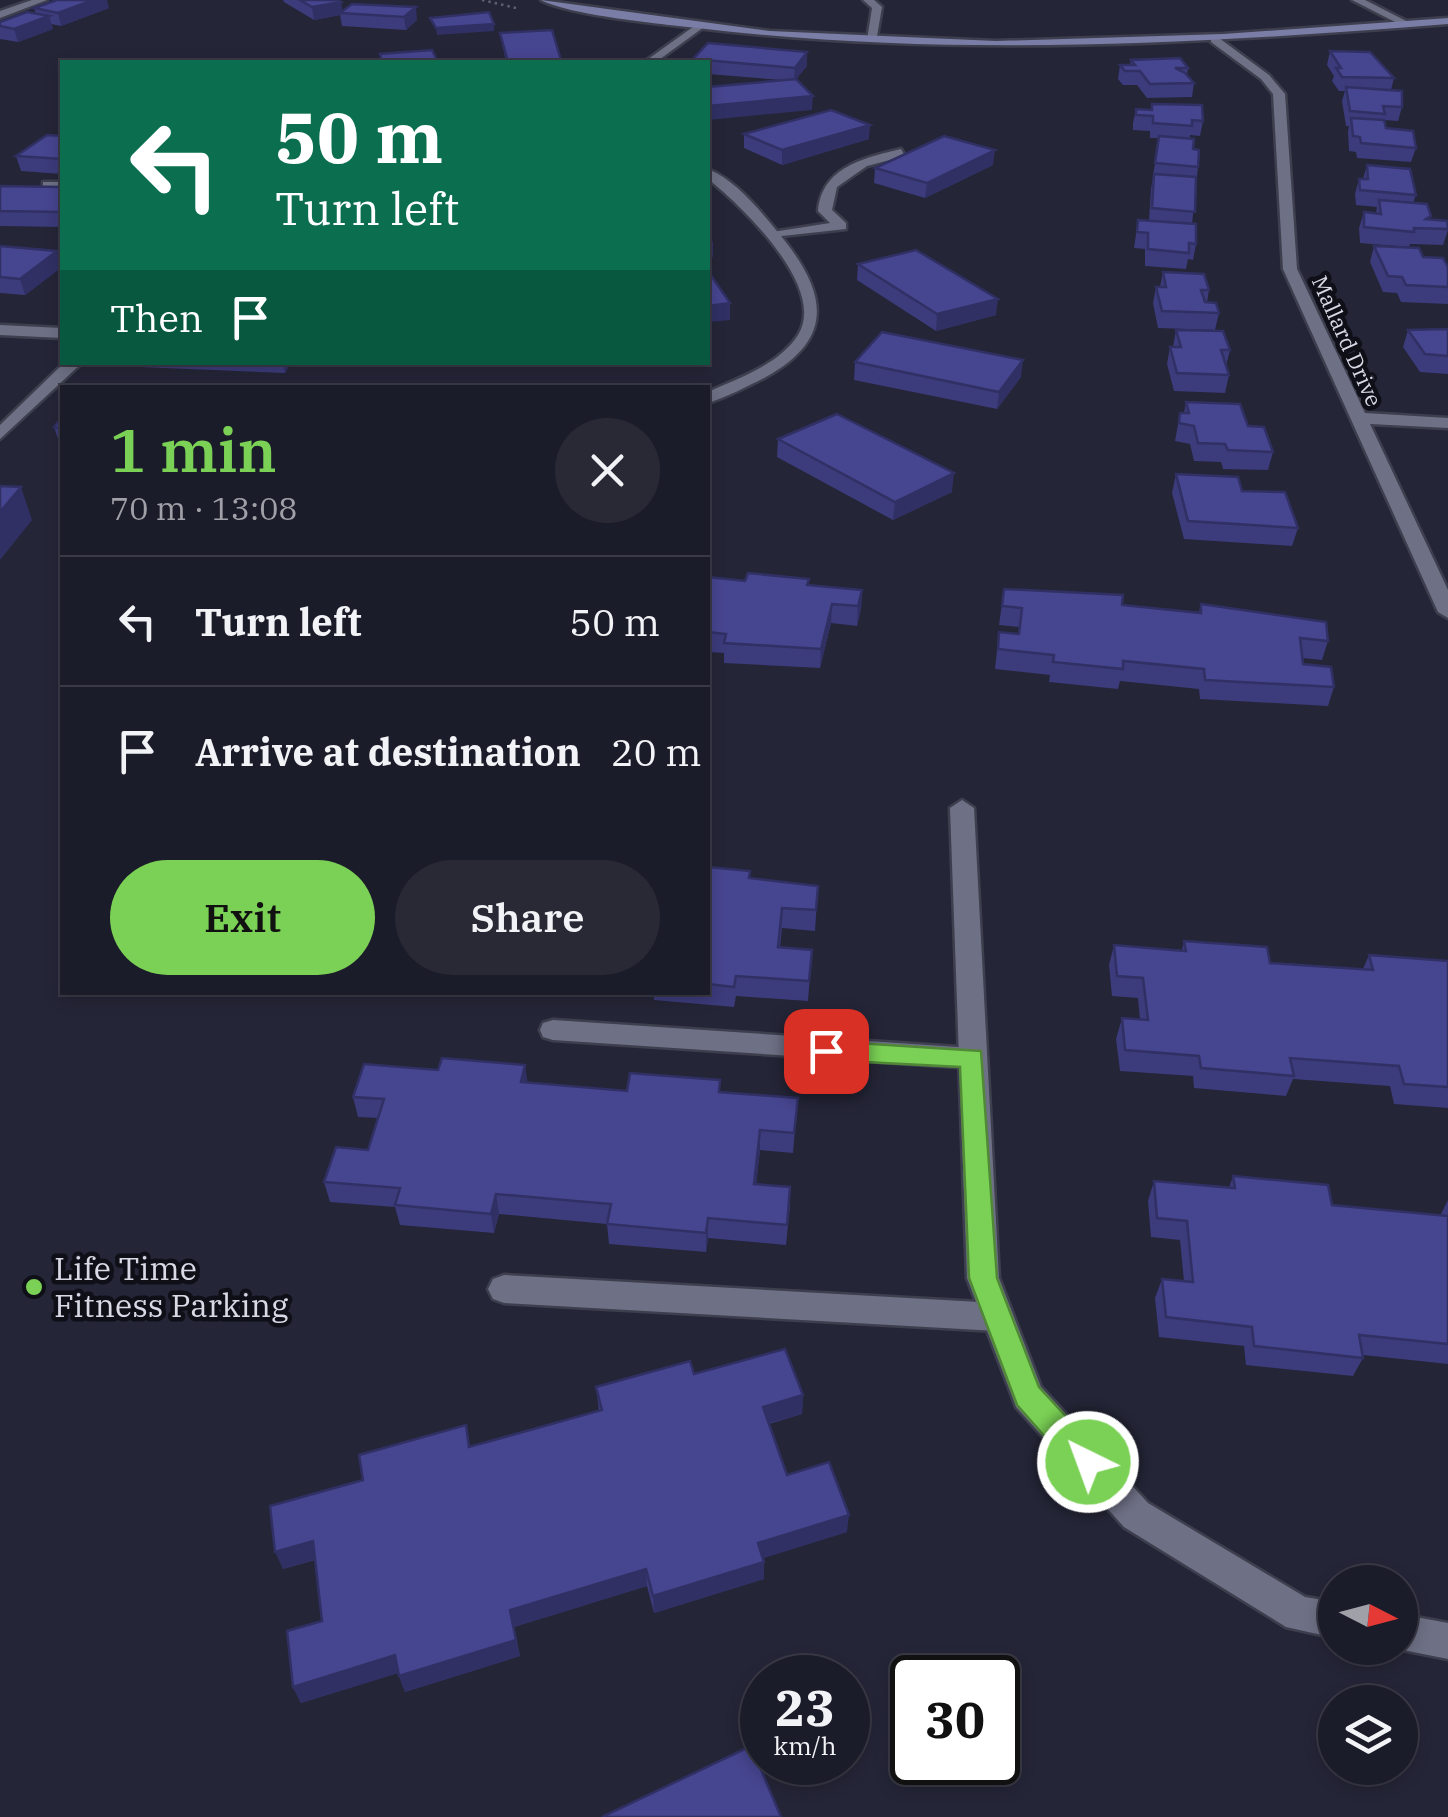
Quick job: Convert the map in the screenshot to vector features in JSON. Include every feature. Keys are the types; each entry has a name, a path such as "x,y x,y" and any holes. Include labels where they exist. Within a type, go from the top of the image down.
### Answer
{"street":[{"path":"0,15 42,0"},
{"path":"546,0 700,25 872,40 1042,45 1215,40 1448,21"},
{"path":"868,0 877,8 872,40"},
{"path":"1357,0 1407,24"},
{"path":"653,60 700,25"},
{"name":"Mallard Drive","path":"1215,40 1265,77 1279,94 1290,270 1448,612"},
{"path":"773,233 841,226 824,211 824,200 837,180 862,162 901,153"},
{"path":"710,174 734,190 773,233 811,300 809,329 778,364 710,397"},
{"path":"0,330 60,333"},
{"path":"0,434 73,365"},
{"path":"1358,418 1448,423"},
{"path":"962,808 983,1278 1028,1396 1136,1516 1300,1614 1318,1617"},
{"path":"553,1030 972,1058"},
{"path":"504,1288 997,1317"},
{"path":"1418,1635 1448,1641"}],"building":[{"path":"57,0 93,0 58,13 34,8"},
{"path":"300,0 338,0 341,2 312,7"},
{"path":"352,4 416,7 404,17 340,13"},
{"path":"27,12 49,16 14,29 0,26 0,22"},
{"path":"489,12 494,24 436,28 430,18"},
{"path":"552,30 561,60 507,60 500,33"},
{"path":"708,43 807,52 795,68 693,59"},
{"path":"432,50 437,60 382,60 380,54"},
{"path":"1330,51 1370,52 1394,78 1342,77"},
{"path":"1180,58 1188,68 1175,68 1194,83 1150,84 1140,71 1125,71 1120,65 1135,65 1131,60"},
{"path":"796,79 813,96 710,106 710,87"},
{"path":"1346,87 1402,91 1402,107 1383,106 1385,114 1350,111"},
{"path":"1152,104 1202,105 1203,121 1192,120 1192,126 1153,123 1153,116 1136,115 1136,109 1152,110"},
{"path":"831,110 870,125 782,150 744,134"},
{"path":"1351,118 1384,120 1386,128 1413,131 1416,148 1361,143 1360,137 1353,136"},
{"path":"47,135 60,136 60,159 16,156"},
{"path":"944,136 995,150 927,183 875,168"},
{"path":"1159,136 1194,139 1193,149 1199,150 1198,167 1155,163"},
{"path":"1367,165 1410,169 1416,195 1360,190 1359,179 1368,179"},
{"path":"1154,174 1196,177 1195,212 1152,208"},
{"path":"0,186 60,187 60,212 0,211"},
{"path":"1379,200 1427,204 1431,216 1426,219 1447,221 1448,229 1414,228 1414,232 1364,227 1364,212 1381,214"},
{"path":"1138,220 1196,224 1196,244 1189,243 1189,253 1148,249 1148,233 1137,232"},
{"path":"0,246 57,251 20,279 0,277"},
{"path":"1374,246 1419,248 1423,257 1443,258 1448,267 1448,287 1406,285 1402,277 1388,276"},
{"path":"916,250 998,299 937,314 858,264"},
{"path":"1163,272 1204,274 1209,290 1201,290 1205,302 1216,303 1219,313 1162,311 1156,287 1166,287"},
{"path":"710,274 730,303 710,306"},
{"path":"1448,329 1448,356 1425,354 1408,330"},
{"path":"1176,330 1223,331 1230,350 1221,350 1229,375 1177,373 1170,347 1181,347"},
{"path":"882,332 1023,360 999,392 855,362"},
{"path":"1186,402 1240,404 1248,426 1264,427 1273,452 1228,450 1225,444 1198,443 1194,426 1179,423 1180,413 1189,413"},
{"path":"837,414 954,473 895,502 778,439"},
{"path":"1176,474 1238,477 1242,491 1285,492 1298,528 1188,521"},
{"path":"0,486 21,487 0,512"},
{"path":"748,573 809,579 807,585 862,590 858,606 832,604 821,649 724,643 726,634 710,632 710,577 745,581"},
{"path":"1004,589 1123,595 1122,605 1201,613 1201,604 1326,622 1328,641 1300,638 1303,664 1331,667 1334,687 1205,680 1204,669 1123,661 1123,669 1053,662 1054,655 998,649 999,632 1019,634 1022,608 1002,606"},
{"path":"710,867 750,871 749,878 818,886 816,910 782,908 778,947 812,950 809,981 736,976 734,987 710,984"},
{"path":"1184,941 1267,947 1270,963 1373,970 1369,955 1448,961 1448,1087 1404,1084 1399,1066 1290,1058 1294,1076 1201,1068 1199,1056 1125,1050 1122,1018 1148,1020 1143,978 1117,976 1114,945 1186,951"},
{"path":"442,1058 525,1065 521,1082 627,1091 630,1073 720,1080 719,1092 798,1098 794,1133 760,1130 754,1184 790,1187 787,1225 708,1218 706,1233 607,1224 611,1204 496,1194 491,1214 395,1205 400,1188 324,1182 336,1147 368,1150 384,1099 353,1097 364,1064 438,1070"},
{"path":"1233,1176 1328,1185 1332,1205 1448,1216 1448,1344 1359,1335 1363,1358 1254,1346 1252,1327 1166,1317 1162,1279 1193,1282 1187,1221 1157,1218 1154,1181 1235,1188"},
{"path":"785,1349 803,1395 763,1407 787,1475 829,1462 849,1515 758,1543 764,1562 653,1596 646,1569 510,1610 516,1640 399,1676 395,1655 293,1687 287,1631 322,1621 313,1541 275,1552 270,1506 363,1480 359,1455 466,1425 469,1447 602,1410 596,1387 690,1361 694,1374"},
{"path":"740,1751 740,1785 767,1785 781,1817 602,1817"}],"place":[{"name":"Life Time Fitness Parking","path":"34,1287"}],"route":[{"path":"826,1051 972,1058 983,1278 1028,1396 1088,1462"}]}
